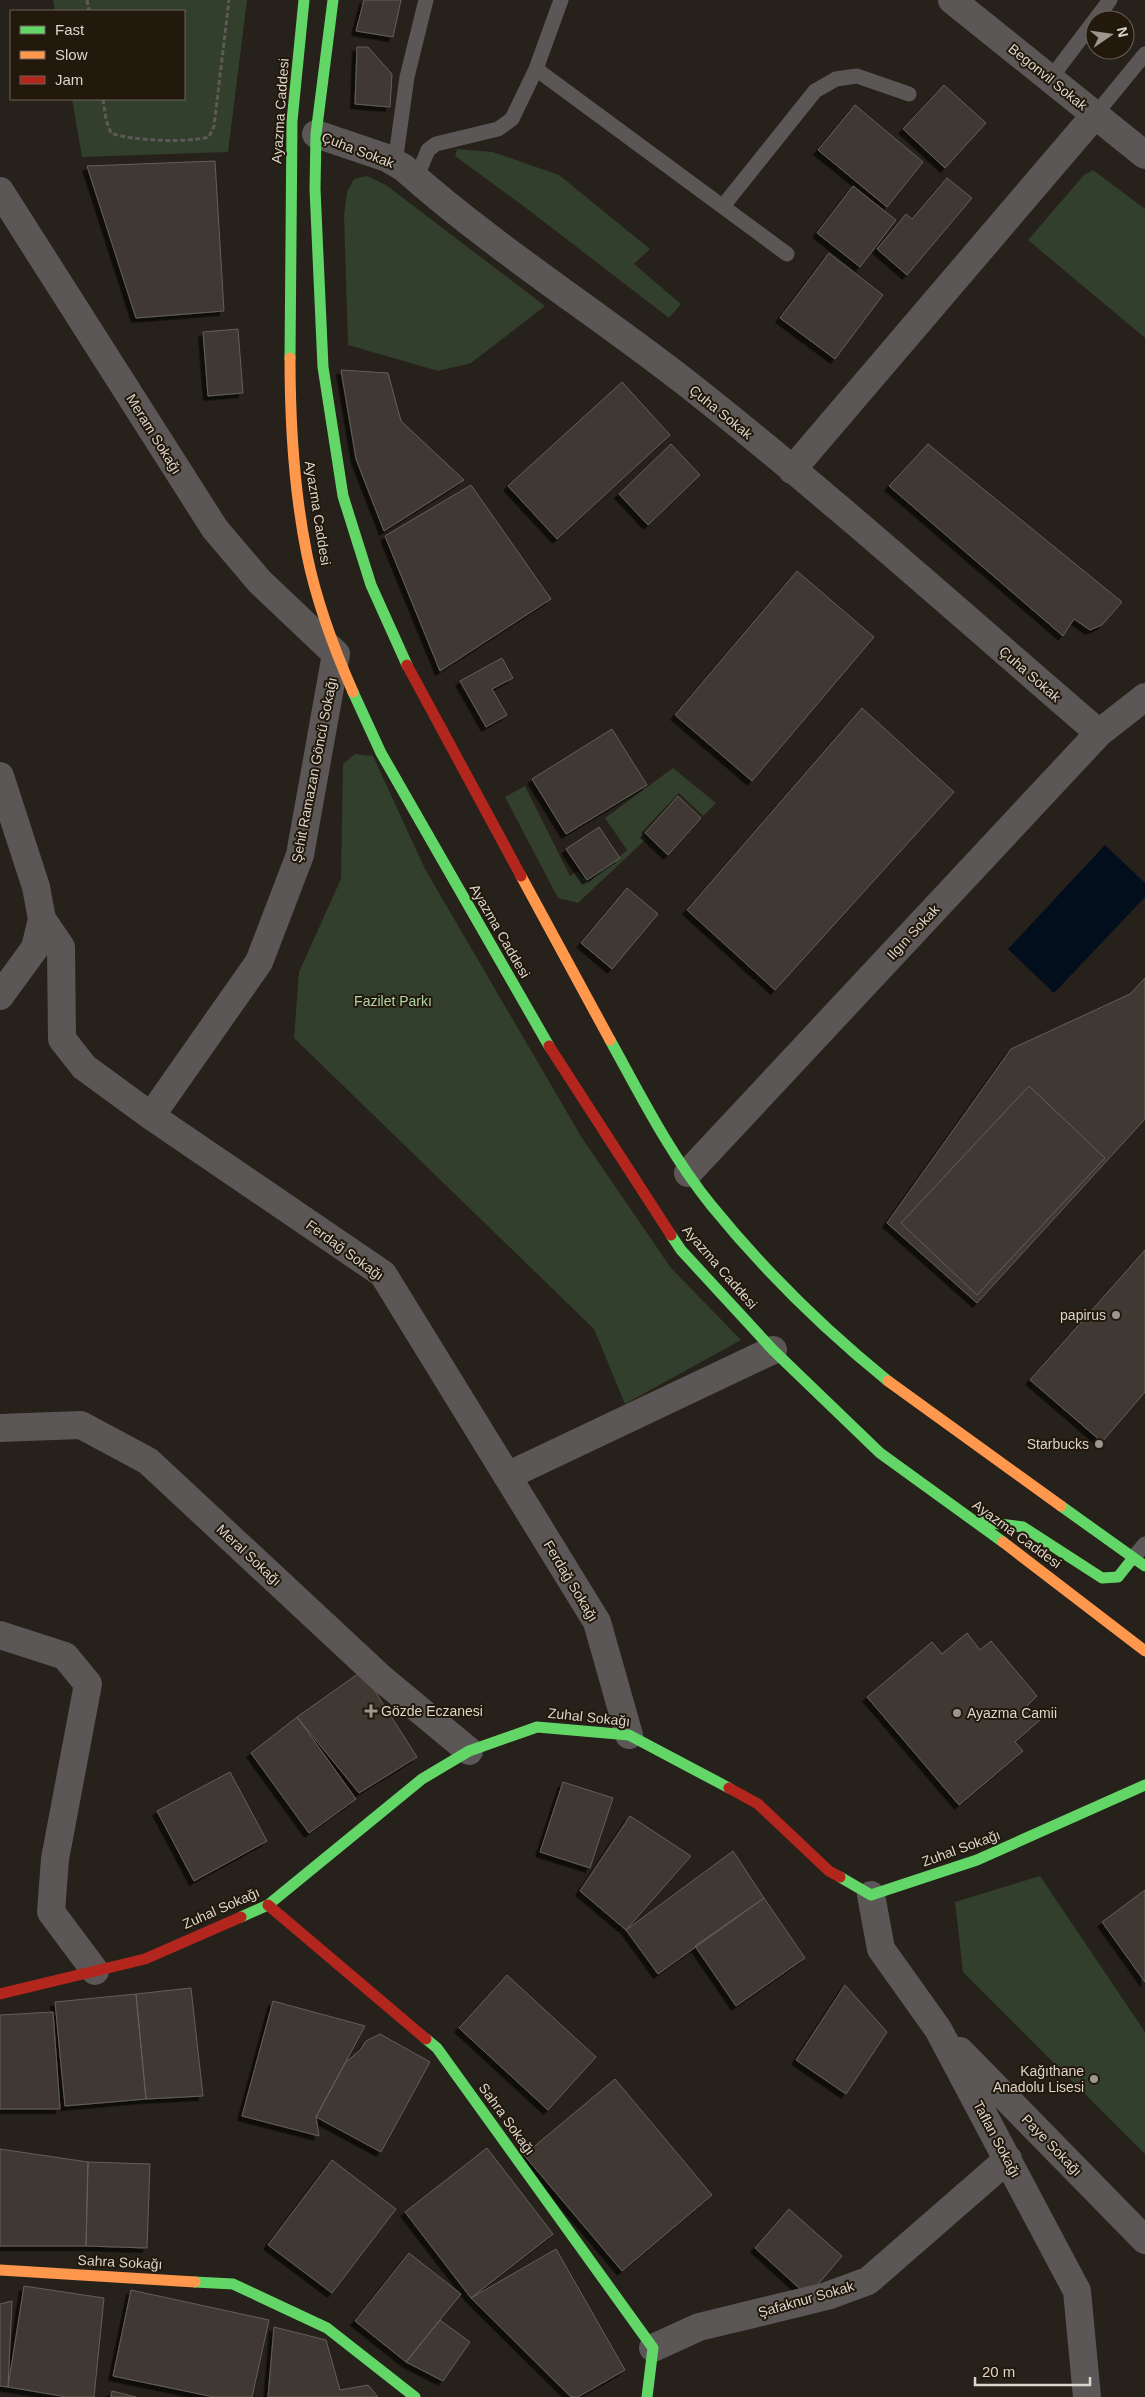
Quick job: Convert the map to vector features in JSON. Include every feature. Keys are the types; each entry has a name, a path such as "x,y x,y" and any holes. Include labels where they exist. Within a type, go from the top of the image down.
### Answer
{"main road":[{"name":"Ayazma Caddesi","path":"304,0 292,122 290,406 307,556 336,654 381,753 547,1043 681,1250 773,1350 880,1452 1034,1564 1145,1651"},
{"name":"Ayazma Caddesi","path":"333,0 316,134 315,189 323,367 343,496 371,585 402,657 660,1130 710,1204 769,1270 841,1343 896,1388 1139,1562"},
{"path":"975,1521 1023,1527 1102,1578 1118,1577 1139,1562"},
{"name":"Zuhal Sokağı","path":"0,1994 144,1959 268,1904 422,1779 469,1751 537,1727 629,1735 758,1804 829,1871 871,1895 977,1860 1145,1785"},
{"name":"Sahra Sokağı","path":"268,1904 437,2048 653,2348"},
{"name":"Sahra Sokağı","path":"0,2270 233,2284 327,2328 414,2397"},
{"path":"647,2397 653,2348"}],"street":[{"name":"Begonvil Sokak","path":"952,0 1145,155"},
{"path":"792,470 1095,115"},
{"name":"Çuha Sokak","path":"316,134 347,142 405,171 497,243 694,389 792,470 1099,733"},
{"name":"Meram Sokağı","path":"0,191 215,529 260,582 336,654"},
{"name":"Şehit Ramazan Göncü Sokağı","path":"151,1116 259,962 300,855 336,654"},
{"name":"Ilgın Sokak","path":"688,1173 1099,733 1145,697"},
{"path":"0,776 36,887 42,919 35,948 0,996"},
{"name":"Ferdağ Sokağı","path":"42,919 61,947 62,1039 84,1067 151,1116 384,1274 597,1622 629,1735"},
{"path":"506,1476 773,1350"},
{"name":"Meral Sokağı","path":"0,1428 81,1425 148,1461 381,1678 469,1751"},
{"path":"0,1635 66,1656 88,1684 55,1859 51,1912 95,1971"},
{"name":"Taflan Sokağı","path":"871,1895 881,1949 938,2029 1077,2291 1088,2397"},
{"name":"Paye Sokağı","path":"938,2029 1145,2240"},
{"name":"Şafaknur Sokak","path":"653,2348 698,2327 827,2296 868,2281 1008,2159"}],"lane":[{"path":"405,171 407,76 426,0"},
{"path":"405,171 436,144 498,129 512,119 536,69 561,0"},
{"path":"1050,79 1110,0"},
{"path":"1095,115 1145,54"},
{"path":"536,69 788,254"},
{"path":"723,206 815,91 836,79 857,76 909,94"},
{"path":"1139,1562 1145,1544"}],"path":[{"path":"102,100 111,133 123,138 196,140 208,137 214,126 228,0"}],"green space":[{"path":"53,0 247,0 228,152 82,157 72,100 185,100 185,10 55,10"},
{"path":"457,149 493,152 559,175 650,249 634,264 681,304 669,318 455,156"},
{"path":"1093,170 1145,209 1145,338 1028,240 1084,175"},
{"path":"367,176 386,185 545,306 471,363 438,371 348,345 344,215 347,192 354,179"},
{"name":"Fazilet Parkı","path":"355,754 373,756 425,869 582,1138 671,1268 741,1340 625,1404 594,1329 294,1038 299,972 341,879 343,764"},
{"path":"673,768 716,803 703,816 679,793 641,833 646,839 578,903 558,898 505,797 525,786 570,876 578,871 588,883 627,850 605,818"},
{"path":"1040,1876 1145,2032 1145,2154 963,1972 955,1902"}],"water":[{"path":"1105,845 1145,883 1145,897 1054,993 1008,949"}],"building":[{"path":"364,0 401,0 393,37 356,31"},
{"path":"357,47 368,47 392,74 390,107 355,104"},
{"path":"944,85 986,123 945,168 903,129"},
{"path":"855,105 923,162 887,207 818,150"},
{"path":"215,161 224,311 136,318 87,166"},
{"path":"947,178 972,198 907,275 877,249 906,214 912,219"},
{"path":"853,186 896,220 860,267 817,233"},
{"path":"829,253 883,295 835,359 780,318"},
{"path":"238,329 243,393 208,396 203,332"},
{"path":"341,370 388,373 401,421 464,480 384,531 356,459"},
{"path":"622,382 670,435 557,539 508,486"},
{"path":"671,444 700,475 648,525 619,494"},
{"path":"928,444 1122,602 1102,625 1090,630 1074,619 1063,636 889,486"},
{"path":"471,485 551,599 440,671 385,536"},
{"path":"797,571 874,637 752,781 675,715"},
{"path":"502,658 513,678 492,689 507,715 486,727 460,681"},
{"path":"862,708 954,792 775,990 687,910"},
{"path":"612,729 647,785 566,834 532,779"},
{"path":"678,796 701,818 668,855 645,833"},
{"path":"599,827 620,858 587,880 566,849"},
{"path":"627,888 658,914 612,969 581,943"},
{"path":"1145,978 1145,1119 977,1303 887,1223 1011,1049 1130,994"},
{"path":"1029,1086 1105,1158 977,1295 901,1223"},
{"name":"papirus","path":"1145,1250 1145,1392 1102,1442 1030,1380"},
{"name":"Ayazma Camii","path":"967,1633 980,1650 991,1641 1037,1696 1027,1706 1040,1720 1015,1742 1023,1751 959,1805 867,1697 932,1642 942,1654"},
{"path":"362,1671 417,1757 359,1793 297,1717"},
{"path":"297,1717 356,1799 309,1833 251,1753"},
{"path":"230,1772 267,1841 194,1881 157,1811"},
{"path":"563,1782 613,1798 590,1868 540,1852"},
{"path":"630,1816 691,1856 626,1930 580,1891"},
{"path":"733,1851 764,1898 658,1974 626,1930"},
{"path":"1145,1890 1145,1982 1102,1922"},
{"path":"764,1898 805,1958 736,2006 695,1946"},
{"path":"507,1975 596,2057 548,2110 459,2028"},
{"path":"845,1985 887,2032 846,2094 796,2060"},
{"path":"191,1988 203,2096 146,2099 136,1994"},
{"path":"136,1994 146,2099 65,2106 55,2002"},
{"path":"273,2001 365,2026 316,2117 319,2136 242,2116"},
{"path":"53,2012 60,2109 0,2109 0,2015"},
{"path":"380,2034 430,2062 381,2152 316,2117 345,2063 360,2050 366,2041"},
{"path":"615,2079 712,2195 622,2271 524,2155"},
{"path":"487,2148 553,2234 471,2298 405,2212"},
{"path":"0,2149 88,2162 86,2246 0,2246"},
{"path":"332,2160 396,2209 332,2293 268,2245"},
{"path":"88,2162 150,2164 147,2248 86,2246"},
{"path":"789,2209 842,2256 808,2296 755,2248"},
{"path":"556,2249 625,2370 578,2397 571,2397 471,2298"},
{"path":"409,2253 461,2294 406,2362 355,2321"},
{"path":"24,2286 104,2298 94,2397 67,2397 8,2387"},
{"path":"131,2290 269,2320 252,2397 214,2397 113,2376"},
{"path":"12,2301 8,2387 0,2386 0,2304"},
{"path":"440,2320 470,2342 443,2381 406,2362"},
{"path":"274,2327 326,2340 340,2390 368,2385 378,2397 268,2397"},
{"path":"112,2391 136,2397 111,2397"}],"traffic: fast":[{"path":"290,358 292,121 304,0"},
{"path":"333,0 316,134 315,189 323,367 343,496 371,585 407,665"},
{"path":"353,692 381,753 549,1046"},
{"path":"610,1040 669,1145 711,1205 795,1298 888,1381"},
{"path":"671,1235 681,1250 773,1350 880,1453 1003,1542"},
{"path":"1061,1506 1145,1566"},
{"path":"976,1521 1023,1527 1102,1578 1118,1577 1133,1558"},
{"path":"241,1917 268,1905 422,1779 469,1751 537,1727 629,1735 729,1788"},
{"path":"840,1877 871,1895 977,1860 1145,1785"},
{"path":"426,2039 437,2048 653,2348 647,2397"},
{"path":"195,2282 233,2284 327,2328 415,2397"}],"traffic: slow":[{"path":"290,358 294,457 307,555 315,589 327,625 353,692"},
{"path":"521,876 610,1040"},
{"path":"888,1381 1061,1506"},
{"path":"1003,1542 1145,1651"},
{"path":"0,2270 195,2282"}],"traffic: jam":[{"path":"407,665 521,876"},
{"path":"549,1046 671,1235"},
{"path":"729,1788 758,1804 829,1871 840,1877"},
{"path":"268,1905 426,2039"},
{"path":"0,1994 145,1959 241,1917"}],"place":[{"name":"papirus","path":"1116,1315"},
{"name":"Starbucks","path":"1099,1444"},
{"name":"Gözde Eczanesi","path":"371,1711"},
{"name":"Ayazma Camii","path":"957,1713"},
{"name":"Kağıthane Anadolu Lisesi","path":"1094,2079"}]}
